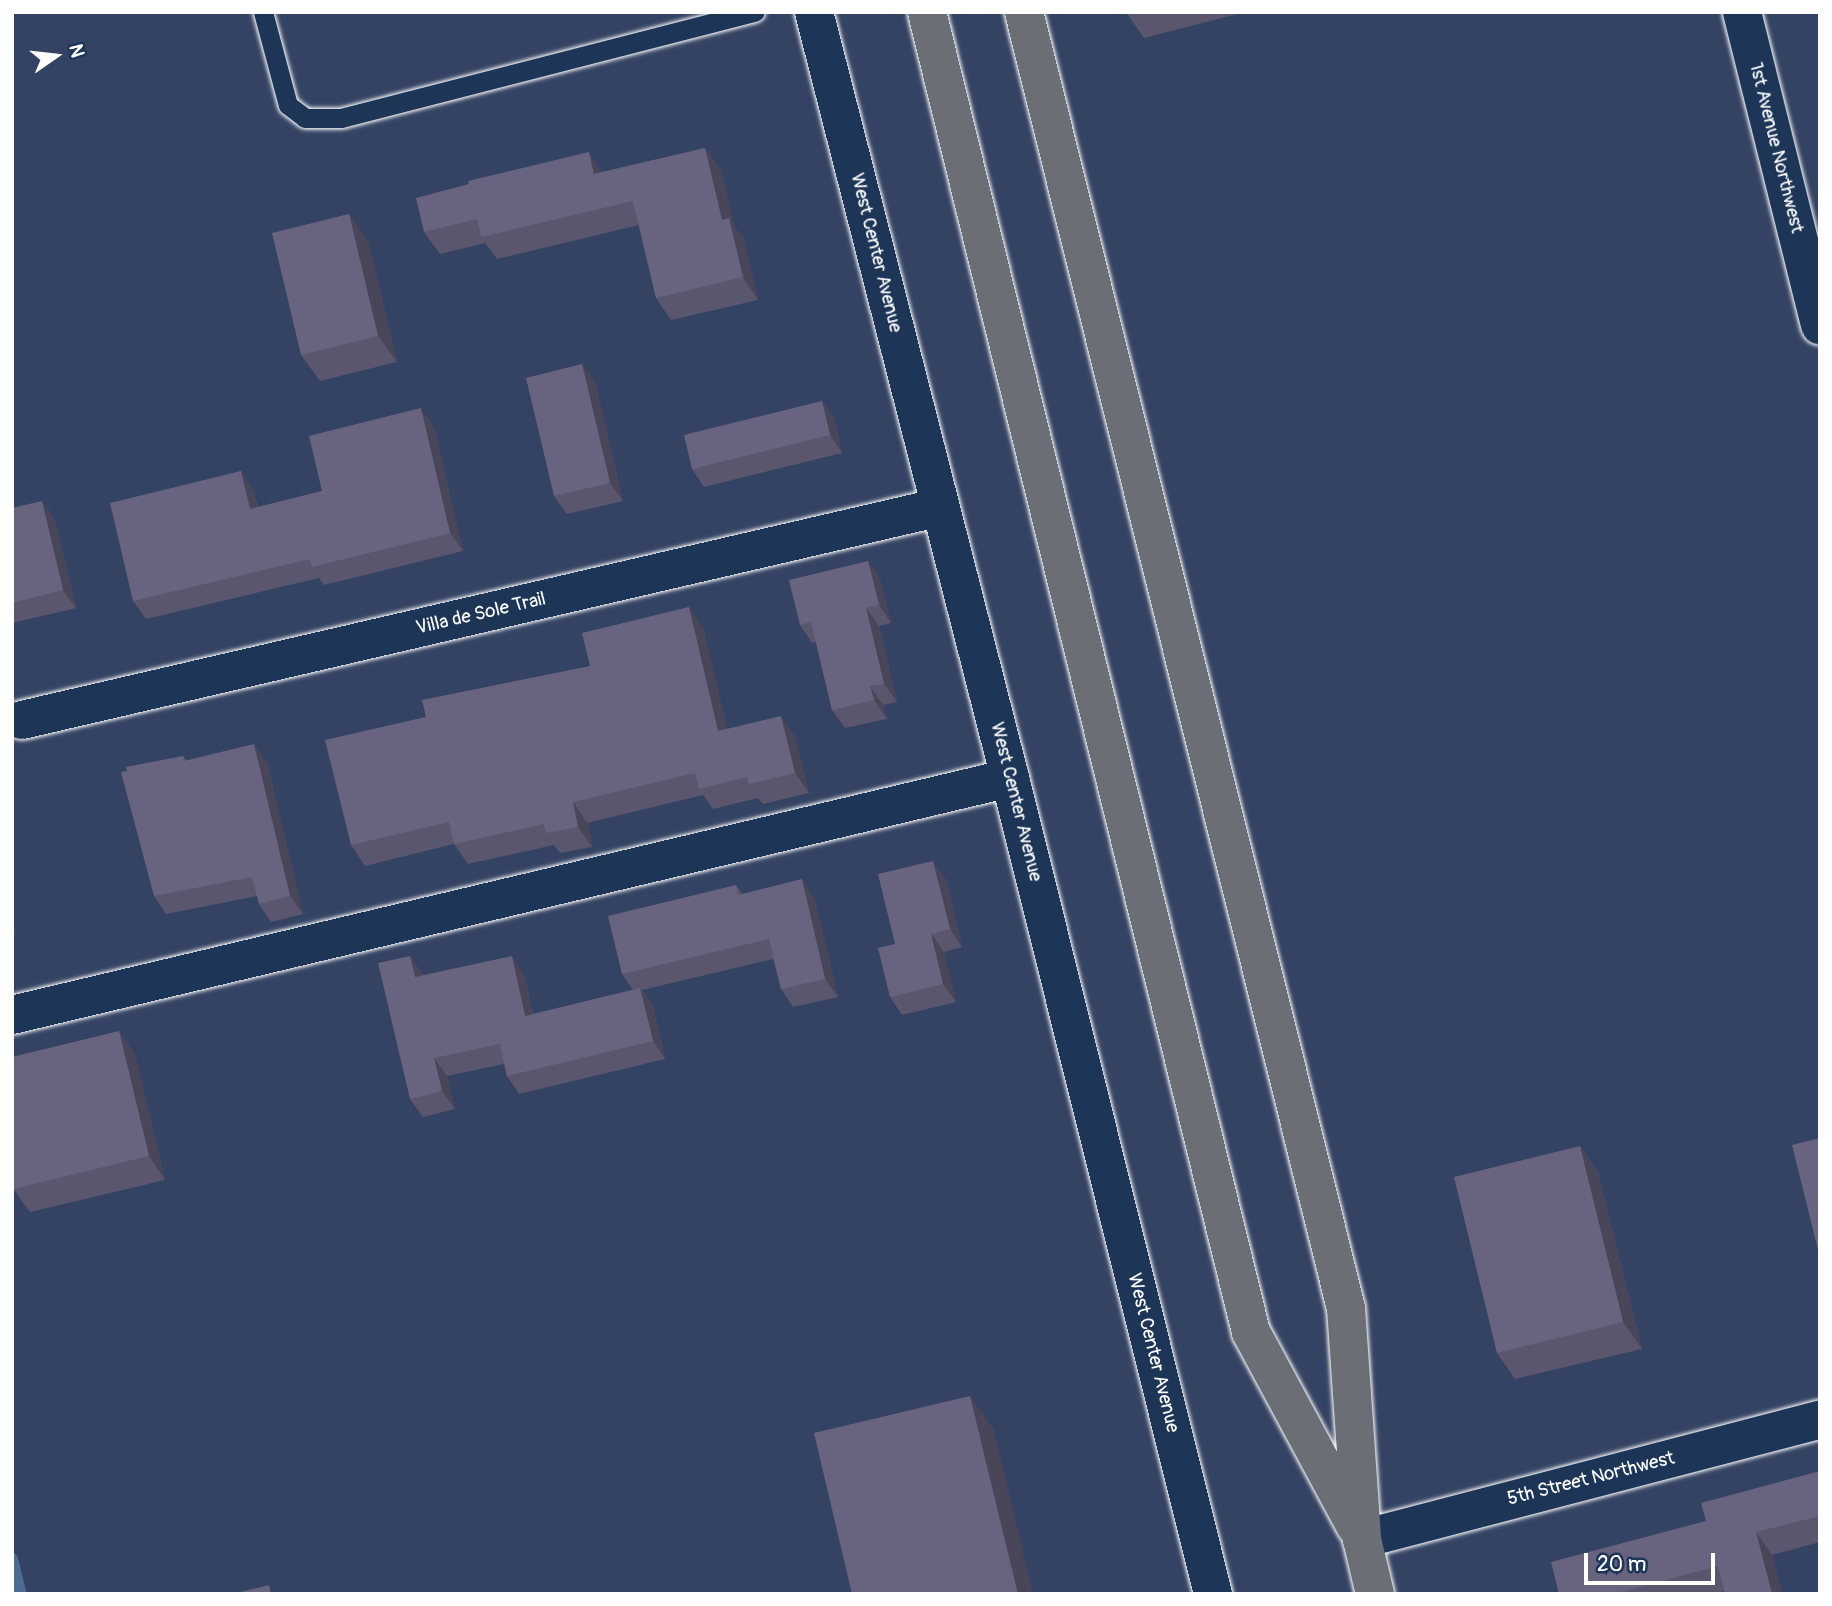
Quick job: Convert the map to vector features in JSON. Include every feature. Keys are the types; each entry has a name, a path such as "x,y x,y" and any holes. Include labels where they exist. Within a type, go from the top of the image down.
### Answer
{"main road":[{"path":"927,12 1251,1332 1362,1539"},
{"path":"1024,12 1346,1308 1362,1539 1375,1594"}],"street":[{"name":"West Center Avenue","path":"814,12 1010,778 1213,1594"},
{"name":"1st Avenue Northwest","path":"1742,12 1820,325"},
{"name":"Villa de Sole Trail","path":"22,720 941,507"},
{"path":"12,1015 1010,778"},
{"name":"5th Street Northwest","path":"1362,1539 1820,1420"}],"lane":[{"path":"263,12 288,105 305,118 341,118 711,18 755,12"}],"building":[{"path":"705,148 722,220 729,218 743,277 656,298 633,201 481,237 477,219 424,232 416,198 469,184 468,181 589,152 594,174"},
{"path":"349,214 378,336 301,355 272,233"},
{"path":"582,364 610,483 554,496 526,378"},
{"path":"822,401 830,435 692,469 684,435"},
{"path":"421,408 450,533 312,567 310,559 133,601 110,503 241,471 250,509 322,491 309,436"},
{"path":"42,501 63,590 12,603 12,508"},
{"path":"868,561 879,605 866,608 884,684 870,686 874,700 832,710 811,622 800,625 789,580"},
{"path":"689,607 718,731 781,716 795,773 749,784 747,777 699,789 695,773 573,802 578,827 546,833 544,824 454,844 449,822 351,845 325,740 426,717 422,700 590,666 582,633"},
{"path":"254,744 290,896 259,904 252,877 154,896 121,772 127,771 126,767 183,756 184,761"},
{"path":"933,861 950,929 931,934 943,984 890,997 878,948 895,944 878,874"},
{"path":"802,879 825,979 781,989 769,939 622,974 608,916 736,885 738,895"},
{"path":"410,956 415,977 512,956 525,1016 640,988 653,1041 507,1076 500,1044 434,1058 442,1091 410,1099 378,963"},
{"path":"119,1031 149,1156 13,1189 12,1057"},
{"path":"1820,1138 1820,1258 1792,1145"},
{"path":"1580,1146 1623,1322 1497,1353 1454,1177"},
{"path":"970,1396 1018,1594 852,1594 814,1433"},
{"path":"1820,1471 1820,1516 1756,1532 1772,1594 1725,1594 1718,1566 1613,1594 1559,1594 1551,1562 1706,1521 1701,1503"},
{"path":"269,1585 271,1594 232,1594"}],"waterway":[{"path":"12,1559 21,1594"}]}
